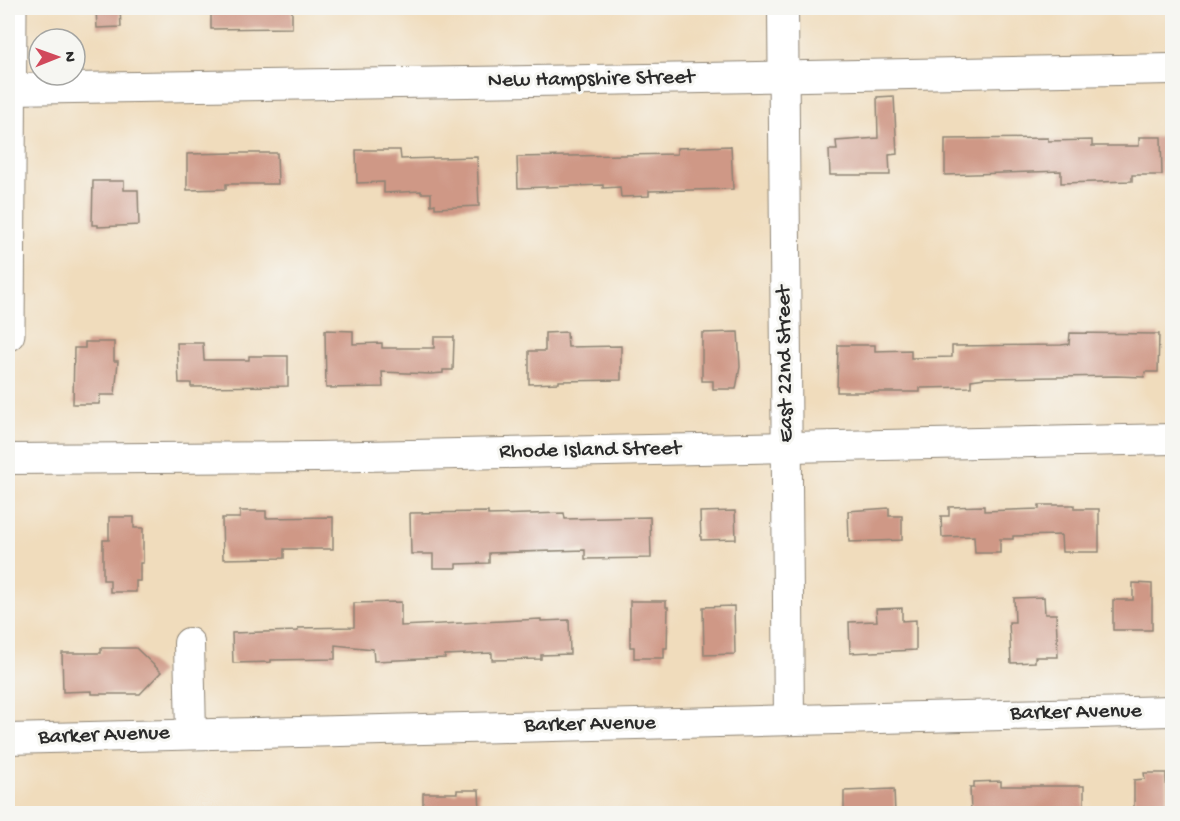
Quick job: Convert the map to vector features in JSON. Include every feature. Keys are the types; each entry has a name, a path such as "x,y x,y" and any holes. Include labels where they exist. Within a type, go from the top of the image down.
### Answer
{"main road":[{"path":"8,334 10,8"}],"street":[{"name":"East 22nd Street","path":"783,8 789,720"},
{"name":"New Hampshire Street","path":"10,89 1173,69"},
{"name":"Rhode Island Street","path":"8,459 317,457 1173,439"},
{"path":"189,644 191,734"},
{"name":"Barker Avenue","path":"8,739 1173,711"}],"building":[{"path":"96,8 120,8 121,27 97,28"},
{"path":"211,8 292,8 292,28 211,29"},
{"path":"894,96 897,154 889,155 890,175 830,175 829,150 837,150 836,141 878,138 877,97"},
{"path":"1139,137 1161,137 1162,175 1132,175 1132,181 1061,183 1061,171 945,175 945,139 1048,138 1048,141 1092,140 1092,146 1139,146"},
{"path":"731,146 733,189 649,191 649,196 621,197 620,187 603,188 603,185 518,188 517,157 677,154 677,148"},
{"path":"356,150 400,150 401,159 477,157 479,206 435,208 435,204 431,205 431,193 421,193 421,191 384,193 384,182 357,183"},
{"path":"277,153 278,184 226,184 226,189 187,190 187,154"},
{"path":"93,181 124,181 124,190 138,190 139,225 98,227 98,225 92,225"},
{"path":"325,330 353,331 353,344 382,343 382,348 434,348 434,337 454,337 453,370 431,374 382,372 383,387 326,388"},
{"path":"567,332 568,347 621,346 621,380 529,384 529,351 545,351 545,333"},
{"path":"738,332 740,367 736,389 713,389 713,381 702,381 702,333"},
{"path":"1070,333 1159,334 1158,372 1145,372 1144,377 985,378 971,380 971,387 920,388 920,392 837,392 838,345 875,345 875,351 911,350 911,358 952,357 952,346 1061,345 1069,344"},
{"path":"85,342 114,342 114,361 118,361 115,395 100,395 99,404 73,404 74,348 85,348"},
{"path":"177,343 203,343 204,360 249,360 249,356 288,356 288,386 191,387 191,383 179,383"},
{"path":"1039,505 1074,505 1074,509 1099,509 1099,552 1062,552 1061,535 1013,536 1013,539 1000,539 1000,553 975,553 974,536 942,537 941,516 949,516 949,507 984,506 984,511 1039,509"},
{"path":"889,508 889,516 902,516 902,540 849,542 848,511"},
{"path":"240,511 266,511 266,518 333,517 333,549 284,549 284,558 223,559 222,518 240,518"},
{"path":"735,511 736,539 701,540 700,512"},
{"path":"488,512 488,515 564,513 565,519 650,517 651,558 585,559 585,550 489,553 489,563 456,564 456,568 433,568 433,554 411,554 410,513"},
{"path":"109,517 134,517 134,528 143,528 143,563 140,563 140,581 136,581 136,592 110,592 110,580 103,580 103,540 109,540"},
{"path":"1133,583 1152,584 1152,630 1113,630 1113,600 1133,600"},
{"path":"1044,597 1045,614 1056,614 1058,657 1035,657 1035,662 1011,663 1009,622 1015,622 1014,598"},
{"path":"630,601 666,601 666,607 668,607 667,648 664,648 664,658 634,658 634,647 630,647"},
{"path":"401,602 401,626 541,619 541,621 569,620 570,654 541,655 541,659 492,660 492,653 445,655 445,658 374,661 373,649 335,645 335,659 233,663 232,633 354,627 354,603"},
{"path":"734,606 735,654 704,655 703,607"},
{"path":"902,608 902,621 916,620 916,650 850,653 849,622 877,621 876,609"},
{"path":"101,648 136,648 161,672 140,694 63,692 62,653 101,653"},
{"path":"1144,773 1166,773 1167,813 1134,813 1134,780 1145,779"},
{"path":"1001,781 1001,786 1084,786 1084,813 971,813 970,787 974,787 974,782"},
{"path":"894,789 895,813 844,813 844,791"},
{"path":"457,790 479,790 480,813 423,813 423,793 457,793"}]}
